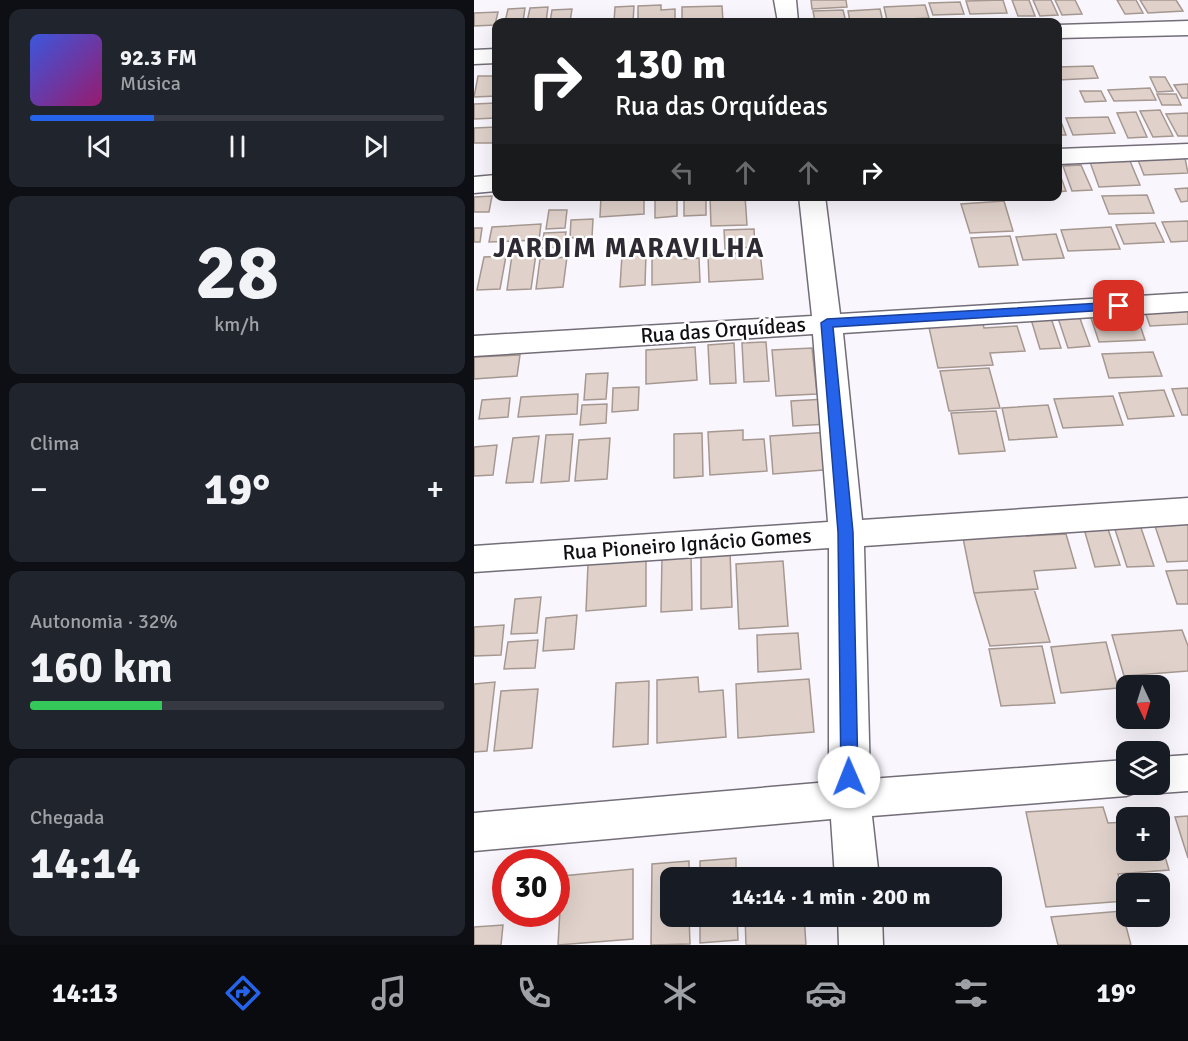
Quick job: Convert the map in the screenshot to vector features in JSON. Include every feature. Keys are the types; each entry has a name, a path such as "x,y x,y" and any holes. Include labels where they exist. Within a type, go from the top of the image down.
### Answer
{"street":[{"path":"784,0 787,18"},
{"path":"1062,32 1188,28"},
{"path":"474,57 492,56"},
{"path":"1062,157 1188,151"},
{"path":"474,185 492,183"},
{"path":"813,201 827,323 846,532 850,799 856,867"},
{"name":"Rua das Orquídeas","path":"474,346 1188,302"},
{"name":"Rua Pioneiro Ignácio Gomes","path":"474,559 846,532 1188,511"},
{"path":"1170,774 1188,773"},
{"path":"474,832 850,799 1116,779"},
{"path":"860,927 861,945"}],"building":[{"path":"811,0 846,0 847,7 812,9"},
{"path":"1003,0 1007,13 970,14 966,1"},
{"path":"1012,0 1029,0 1035,16 1018,16"},
{"path":"1033,0 1051,0 1058,15 1040,16"},
{"path":"1055,0 1075,0 1082,14 1062,15"},
{"path":"1117,0 1136,0 1143,13 1125,14"},
{"path":"1140,0 1176,0 1183,11 1148,13"},
{"path":"960,2 964,14 933,15 929,3"},
{"path":"661,5 661,10 675,9 675,18 638,18 638,6"},
{"path":"925,5 929,18 887,18 884,7"},
{"path":"634,6 633,18 614,18 615,7"},
{"path":"722,6 723,18 682,18 682,7"},
{"path":"548,7 547,18 528,18 530,8"},
{"path":"525,8 524,18 506,18 508,9"},
{"path":"572,9 571,18 551,18 552,10"},
{"path":"880,9 882,18 849,18 848,11"},
{"path":"843,10 845,18 814,18 813,11"},
{"path":"498,12 497,18 492,18 492,25 474,26 474,13"},
{"path":"1093,66 1098,78 1062,80 1062,67"},
{"path":"478,76 492,76 492,96 474,97"},
{"path":"1150,77 1165,77 1173,91 1157,92"},
{"path":"1188,84 1188,98 1182,98 1174,85"},
{"path":"1150,88 1156,100 1114,101 1108,90"},
{"path":"1080,91 1101,91 1106,101 1085,102"},
{"path":"1157,94 1176,94 1181,105 1162,105"},
{"path":"492,103 492,118 474,119 474,104"},
{"path":"1160,110 1173,136 1153,137 1140,111"},
{"path":"1136,112 1147,137 1128,138 1117,113"},
{"path":"1188,113 1188,136 1178,136 1166,114"},
{"path":"1108,117 1115,133 1073,135 1066,118"},
{"path":"492,127 492,143 474,143 474,128"},
{"path":"1185,158 1188,173 1144,175 1138,160"},
{"path":"1130,161 1140,185 1099,187 1090,162"},
{"path":"1081,165 1092,190 1072,191 1063,166"},
{"path":"1062,180 1066,191 1062,192"},
{"path":"1188,188 1188,201 1181,202 1175,189"},
{"path":"1147,195 1154,213 1109,214 1102,196"},
{"path":"492,196 489,212 474,212 474,197"},
{"path":"601,201 644,201 644,214 600,217"},
{"path":"655,201 677,201 677,216 655,218"},
{"path":"684,201 706,201 706,215 684,216"},
{"path":"710,201 745,201 747,225 711,226"},
{"path":"1004,201 1013,231 970,233 961,204"},
{"path":"549,210 567,210 565,228 546,229"},
{"path":"593,219 592,237 570,238 571,220"},
{"path":"1188,221 1188,241 1171,242 1162,222"},
{"path":"1155,223 1164,242 1124,244 1116,225"},
{"path":"541,224 539,240 489,242 492,227"},
{"path":"1111,227 1120,249 1068,251 1061,230"},
{"path":"474,228 482,228 480,242 474,242"},
{"path":"754,229 755,247 725,249 724,230"},
{"path":"566,232 564,247 542,248 544,233"},
{"path":"1056,234 1064,258 1023,260 1016,237"},
{"path":"1010,236 1018,265 979,267 971,238"},
{"path":"681,251 681,259 699,258 700,282 652,285 652,253"},
{"path":"760,252 763,279 709,282 708,255"},
{"path":"646,253 645,285 620,287 622,255"},
{"path":"536,254 531,289 507,290 512,255"},
{"path":"506,256 500,289 477,290 484,257"},
{"path":"567,257 563,287 536,289 540,259"},
{"path":"1188,304 1188,324 1150,326 1143,306"},
{"path":"1134,307 1145,340 1099,342 1088,309"},
{"path":"1078,313 1090,346 1068,348 1057,315"},
{"path":"1050,315 1061,348 1040,349 1030,316"},
{"path":"982,320 984,328 1017,326 1025,351 990,353 993,365 938,368 928,323"},
{"path":"766,342 769,381 744,382 742,343"},
{"path":"734,343 736,383 710,384 708,345"},
{"path":"695,347 697,380 646,384 646,350"},
{"path":"812,348 817,394 776,396 772,350"},
{"path":"1153,352 1162,376 1109,378 1102,354"},
{"path":"520,355 517,376 474,379 474,357"},
{"path":"989,368 1000,408 949,411 940,371"},
{"path":"608,373 606,399 584,400 586,374"},
{"path":"639,387 638,410 612,412 613,388"},
{"path":"1188,388 1188,415 1182,415 1172,389"},
{"path":"1164,390 1174,416 1128,419 1119,393"},
{"path":"578,394 577,414 518,417 521,397"},
{"path":"1113,396 1123,425 1063,428 1054,399"},
{"path":"510,398 508,417 479,419 482,400"},
{"path":"826,399 828,424 793,426 791,401"},
{"path":"607,404 606,423 580,425 582,405"},
{"path":"1048,405 1057,437 1009,440 1002,408"},
{"path":"996,411 1005,451 959,454 951,413"},
{"path":"743,430 743,440 764,439 767,471 710,475 708,432"},
{"path":"831,432 836,469 773,474 770,436"},
{"path":"702,433 703,476 674,478 674,434"},
{"path":"573,434 569,481 541,483 546,435"},
{"path":"539,436 533,482 506,483 513,438"},
{"path":"610,438 607,479 575,481 579,440"},
{"path":"497,445 493,475 474,476 474,447"},
{"path":"1188,515 1188,561 1167,562 1152,517"},
{"path":"1138,519 1154,566 1127,567 1112,520"},
{"path":"1105,520 1120,565 1095,567 1082,522"},
{"path":"1024,525 1027,536 1066,534 1076,568 1034,571 1038,589 974,593 961,528"},
{"path":"730,552 732,607 701,609 701,554"},
{"path":"691,554 692,610 661,612 662,556"},
{"path":"646,560 646,606 586,611 588,564"},
{"path":"783,561 788,626 739,629 736,564"},
{"path":"1188,570 1188,604 1177,604 1166,571"},
{"path":"1034,589 1050,642 990,646 974,593"},
{"path":"541,597 537,633 511,634 515,599"},
{"path":"577,615 574,649 543,651 546,618"},
{"path":"504,625 501,655 474,656 474,627"},
{"path":"1182,630 1188,646 1188,671 1124,675 1112,635"},
{"path":"798,633 801,669 758,672 757,635"},
{"path":"538,640 535,668 504,669 508,642"},
{"path":"1106,642 1116,688 1061,693 1051,647"},
{"path":"1042,646 1055,703 1001,706 989,649"},
{"path":"698,677 699,692 723,690 726,737 657,743 657,680"},
{"path":"809,679 814,732 738,738 736,684"},
{"path":"649,681 648,744 613,747 616,683"},
{"path":"495,682 487,751 474,752 474,684"},
{"path":"538,689 532,748 494,751 501,691"},
{"path":"1103,807 1108,823 1116,823 1116,861 1166,861 1169,870 1116,873 1116,902 1046,907 1026,812"},
{"path":"1188,816 1188,858 1175,817"},
{"path":"736,858 736,867 700,867 700,861"},
{"path":"689,861 689,867 660,867 660,927 689,927 690,944 651,945 652,864"},
{"path":"633,869 633,939 558,945 559,927 570,927 570,875"},
{"path":"1116,912 1116,927 1126,927 1131,945 1058,945 1051,917"},
{"path":"474,927 503,927 501,945 474,945"},
{"path":"700,927 737,927 738,940 700,943"},
{"path":"745,927 805,927 806,945 746,945"}],"district":[{"name":"JARDIM MARAVILHA","path":"629,248"}],"route":[{"path":"849,777 846,532 827,323 1119,306"}]}
